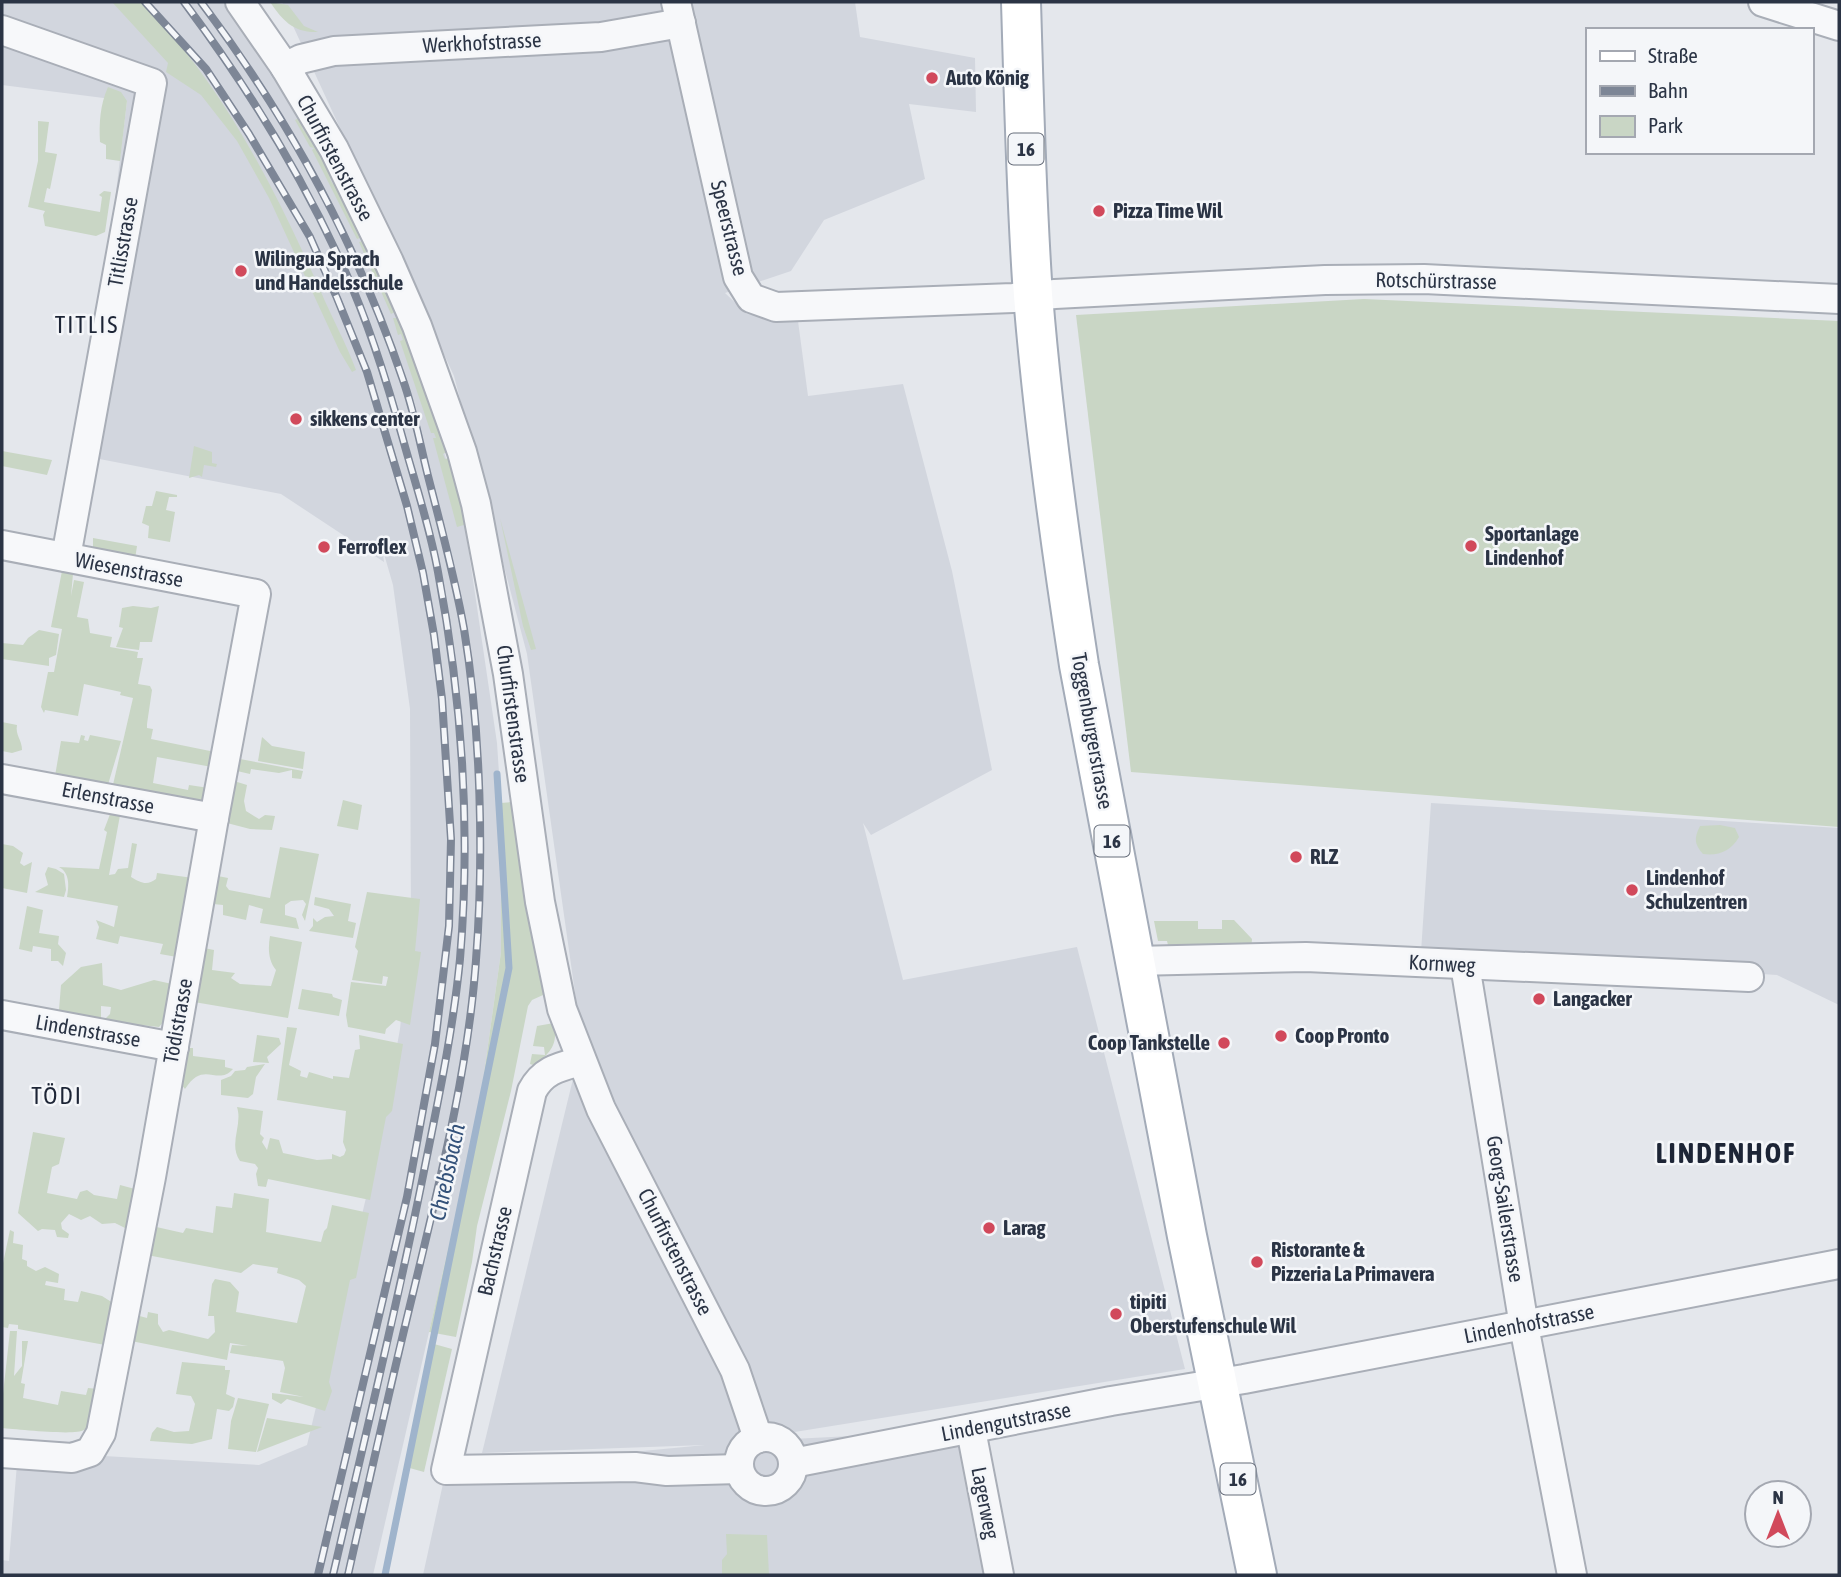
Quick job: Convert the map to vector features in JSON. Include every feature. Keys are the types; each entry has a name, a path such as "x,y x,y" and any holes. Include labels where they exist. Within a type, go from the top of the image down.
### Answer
{"main road":[{"name":"Toggenburgerstrasse","path":"1021,2 1033,296 1050,463 1079,665 1187,1236 1257,1575"}],"street":[{"name":"Churfirstenstrasse","path":"240,2 285,67 334,149 417,326 462,452 476,504 499,624 540,902 562,1009 580,1061 601,1109 735,1370 758,1438"},
{"path":"1763,2 1839,26"},
{"name":"Werkhofstrasse","path":"285,67 301,59 334,51 601,37 679,13"},
{"name":"Speerstrasse","path":"679,13 738,277 751,298 776,307 1033,296"},
{"name":"Titlisstrasse","path":"2,30 152,83 66,557"},
{"name":"Rotschürstrasse","path":"1033,296 1325,280 1424,279 1839,299"},
{"name":"Wiesenstrasse","path":"2,545 257,594"},
{"name":"Tödistrasse","path":"2,1453 72,1458 90,1452 105,1419 257,594"},
{"name":"Erlenstrasse","path":"2,779 214,818"},
{"name":"Kornweg","path":"1135,961 1306,957 1749,977"},
{"name":"Georg-Sailerstrasse","path":"1465,965 1524,1326 1572,1575"},
{"name":"Lindenstrasse","path":"2,1016 174,1047"},
{"name":"Bachstrasse","path":"580,1061 552,1069 539,1078 531,1091 446,1470 635,1467 667,1471 739,1469"},
{"name":"Lindenhofstrasse","path":"1219,1382 1839,1264"},
{"name":"Lindengutstrasse","path":"793,1464 1219,1382"},
{"name":"Lagerweg","path":"971,1430 999,1575"},
{"path":"758,1438 775,1438 782,1442 788,1448 793,1464 789,1479 784,1485 769,1491 761,1491 746,1483 739,1469 741,1453 751,1441 758,1438"}],"shaded area":[{"path":"2,2 224,2 252,40 345,200 371,252 420,371 464,519 497,743 501,803 501,952 477,1124 373,1575 2,1575 2,1560 9,1561 17,1464 104,1456 259,1465 307,1445 381,1135 400,1029 411,923 410,709 393,585 382,547 384,562 281,494 84,456 127,101 2,85"},
{"path":"282,2 855,2 860,37 975,58 976,112 909,104 925,179 824,220 791,271 725,293 747,314 798,321 808,396 903,384 952,571 992,770 871,835 863,823 903,980 1077,947 1185,1369 732,1442 971,1430 994,1575 423,1575 446,1470 705,1445 482,1453 582,1042 527,654 454,376"},
{"name":"Lindenhof Schulzentren","path":"1431,803 1839,828 1839,1005 1777,975 1421,952"}],"green space":[{"path":"112,2 141,2 170,33 221,102 244,138 285,214 356,370 352,372 340,352 269,198 237,141 201,95 166,72 168,63"},
{"path":"270,2 288,5 304,26 318,32 296,28 280,15"},
{"path":"108,87 121,92 127,101 120,161 106,159 106,145 100,142 101,114"},
{"path":"301,117 306,125 302,127 304,131 308,130 334,177 330,179 333,184 337,182 368,244 364,246 366,250 370,248 397,311 391,314 359,242 362,241 357,239 312,150 314,148 310,147 295,120"},
{"path":"38,121 49,122 45,152 57,154 50,189 47,188 44,202 100,212 102,197 99,195 104,191 111,192 105,232 96,236 45,226 45,211 28,207 38,161"},
{"name":"Sportanlage Lindenhof","path":"1364,299 1839,321 1839,827 1131,772 1076,315"},
{"path":"399,314 447,452 443,454 445,459 449,458 467,524 457,527 433,438 436,438 434,433 431,433 400,341 403,340 401,334 398,335 393,318 399,318"},
{"path":"194,446 212,452 212,463 217,464 216,467 204,465 202,477 199,475 189,478"},
{"path":"2,451 52,460 47,475 2,466"},
{"path":"156,491 177,495 169,497 166,510 175,512 170,542 148,538 149,526 142,523 146,506 152,506"},
{"path":"500,518 536,649 531,650 523,626"},
{"path":"93,538 137,546 135,559 93,550"},
{"path":"62,571 73,574 71,596 74,580 84,582 77,617 88,619 90,633 112,637 110,647 138,652 137,658 143,658 138,684 150,686 152,690 147,724 147,728 153,729 151,739 215,752 212,767 157,757 153,783 188,790 189,785 209,788 205,798 195,803 112,789 133,698 120,695 121,692 84,684 78,716 45,710 44,713 41,707 48,672 54,672 62,629 51,627"},
{"path":"159,606 152,642 140,642 139,650 116,647 123,628 119,627 122,608"},
{"path":"39,630 59,634 56,655 49,658 49,666 2,659 2,643 23,645"},
{"path":"2,722 17,725 22,750 12,753 2,751"},
{"path":"81,735 88,741 90,735 121,741 107,788 55,776 61,741 79,743"},
{"path":"262,737 272,746 305,752 303,769 258,761"},
{"path":"240,759 303,771 301,779 292,778 292,770 279,773 251,769 250,774 237,771"},
{"path":"234,781 247,785 244,801 246,811 259,819 265,815 275,816 272,830 250,829 227,823"},
{"path":"343,800 362,805 358,830 337,826"},
{"path":"512,802 523,890 545,991 528,1006 511,1091 477,1226 456,1337 429,1332 477,1124 501,952 501,803"},
{"path":"112,809 121,810 109,875 115,874 118,869 128,868 132,843 137,844 131,877 144,883 156,879 157,873 193,878 177,957 160,954 163,944 120,936 118,944 96,939 99,927 96,920 114,927 118,906 67,897 67,876 59,867 99,869 107,832 104,830"},
{"path":"1720,825 1735,828 1739,837 1724,852 1703,854 1696,841 1700,826"},
{"path":"2,844 13,846 23,853 20,863 24,866 32,862 27,893 2,888"},
{"path":"280,847 319,854 305,921 302,915 306,904 303,900 291,901 285,905 285,915 296,918 299,929 260,923 263,909 249,905 246,920 223,915 223,905 213,904 218,876 228,878 226,886 229,890 270,898"},
{"path":"48,867 64,874 64,897 35,892 48,885 45,874"},
{"path":"367,892 420,899 415,951 421,952 410,1025 396,1020 386,1029 385,1034 348,1027 346,1015 351,982 386,986 388,977 383,976 382,984 352,980 358,951 355,947"},
{"path":"315,897 351,904 348,921 356,923 353,938 309,931 313,926 313,918 317,922 334,916 329,909 314,905"},
{"path":"27,906 43,910 39,933 59,936 58,944 66,953 63,966 58,961 51,961 51,949 33,946 32,952 19,949"},
{"path":"1222,920 1234,920 1252,939 1251,952 1170,953 1167,941 1158,941 1154,921 1198,921 1198,929 1222,929"},
{"path":"270,936 302,942 288,1018 194,1002 204,948 214,950 212,970 235,973 231,978 240,984 271,986 276,970 269,954"},
{"path":"102,963 103,985 121,990 154,980 172,984 165,1020 159,1027 103,1021 110,1014 111,1007 101,1006 101,1021 64,1014 59,1010 61,985 81,967"},
{"path":"302,989 332,994 342,1000 339,1016 298,1009"},
{"path":"554,1023 555,1037 552,1047 536,1066 530,1064 532,1054 545,1055 544,1047 533,1046 537,1026"},
{"path":"287,1027 297,1028 289,1065 301,1071 300,1076 307,1078 309,1072 333,1079 333,1076 349,1078 355,1050 360,1049 359,1035 403,1044 392,1111 386,1117 370,1200 268,1179 266,1187 258,1186 258,1168 255,1164 240,1161 237,1155 237,1107 263,1111 260,1134 267,1150 270,1138 279,1140 283,1153 317,1160 332,1159 332,1154 340,1157 346,1150 343,1142 346,1111 277,1100"},
{"path":"257,1035 279,1038 281,1044 267,1057 269,1063 253,1062"},
{"path":"187,1048 193,1048 193,1056 225,1060 225,1067 233,1069 221,1076 198,1076 185,1089 180,1083"},
{"path":"265,1064 256,1077 253,1094 248,1098 221,1095 221,1080 235,1071"},
{"path":"33,1132 65,1138 59,1164 52,1167 47,1193 77,1199 80,1192 87,1190 94,1195 117,1199 120,1185 135,1189 127,1229 115,1223 102,1224 90,1216 81,1220 69,1214 61,1223 62,1229 69,1234 68,1238 57,1237 55,1230 38,1231 18,1213"},
{"path":"234,1193 269,1199 266,1232 321,1242 332,1205 369,1213 356,1278 350,1280 329,1382 332,1391 325,1411 287,1399 281,1404 272,1399 272,1393 304,1397 280,1392 285,1368 283,1361 230,1353 232,1345 248,1346 230,1343 227,1360 131,1341 136,1315 147,1318 148,1312 158,1314 158,1324 163,1332 169,1330 208,1339 215,1332 214,1316 208,1316 215,1279 230,1282 239,1292 236,1312 297,1323 306,1286 299,1280 277,1273 278,1268 253,1264 241,1273 147,1255 152,1226 183,1233 186,1228 213,1233 216,1206 232,1208"},
{"path":"10,1230 14,1232 13,1243 23,1245 22,1259 27,1261 27,1266 36,1271 45,1267 59,1274 58,1283 46,1281 45,1285 65,1289 64,1300 78,1302 81,1291 102,1296 113,1303 105,1345 18,1329 18,1325 9,1324 8,1328 2,1327 2,1268"},
{"path":"10,1331 17,1331 14,1376 22,1366 22,1341 28,1341 21,1383 25,1384 23,1398 58,1405 61,1391 86,1395 88,1388 98,1389 93,1416 84,1430 58,1432 2,1428"},
{"path":"434,1344 452,1349 424,1472 406,1467"},
{"path":"182,1362 225,1366 225,1370 230,1370 226,1394 235,1398 233,1407 229,1411 217,1409 212,1439 192,1444 150,1441 157,1427 174,1432 189,1431 195,1404 191,1396 176,1394"},
{"path":"238,1398 269,1404 256,1452 228,1449 231,1421"},
{"path":"267,1418 322,1427 257,1452"},
{"path":"726,1534 767,1535 769,1575 722,1575 722,1560 727,1554"}],"waterway":[{"name":"Chrebsbach","path":"385,1575 509,968 497,774"}],"railway":[{"path":"145,2 206,69 249,134 310,237 337,298 367,372 407,506 423,573 442,699 451,839 449,926 435,1044 407,1197 318,1575"},
{"path":"184,2 230,66 292,166 328,235 363,313 392,399 431,539 446,620 458,716 465,862 460,959 453,1013 440,1092 403,1273 333,1575"},
{"path":"201,2 291,136 342,231 385,329 410,404 452,572 464,629 474,709 480,879 476,960 466,1044 442,1169 348,1575"}],"place":[{"name":"Auto König","path":"932,78"},
{"name":"Pizza Time Wil","path":"1099,211"},
{"name":"Wilingua Sprach und Handelsschule","path":"241,271"},
{"name":"sikkens center","path":"296,419"},
{"name":"Sportanlage Lindenhof","path":"1471,546"},
{"name":"Ferroflex","path":"324,547"},
{"name":"RLZ","path":"1296,857"},
{"name":"Lindenhof Schulzentren","path":"1632,890"},
{"name":"Langacker","path":"1539,999"},
{"name":"Coop Pronto","path":"1281,1036"},
{"name":"Coop Tankstelle","path":"1224,1043"},
{"name":"Larag","path":"989,1228"},
{"name":"Ristorante & Pizzeria La Primavera","path":"1257,1262"},
{"name":"tipiti Oberstufenschule Wil","path":"1116,1314"}],"district":[{"name":"TITLIS","path":"87,325"},
{"name":"TÖDI","path":"57,1096"},
{"name":"LINDENHOF","path":"1726,1153"}]}
